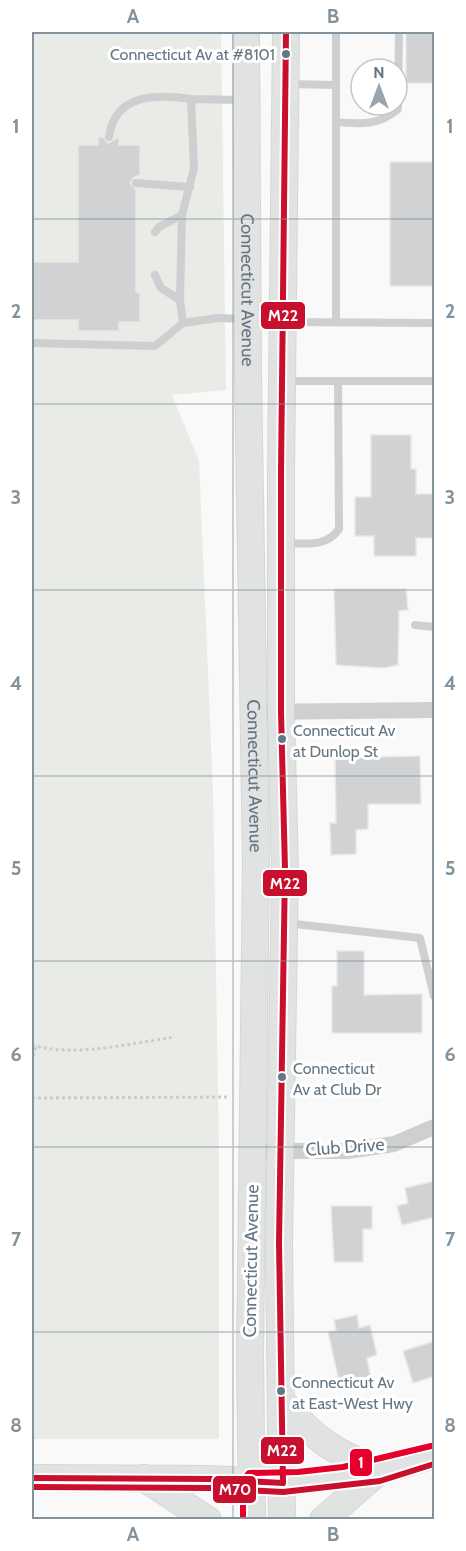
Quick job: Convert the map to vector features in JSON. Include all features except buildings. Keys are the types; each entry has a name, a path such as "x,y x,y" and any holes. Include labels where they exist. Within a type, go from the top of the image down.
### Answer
{"main road":[{"name":"Connecticut Avenue","path":"246,32 248,320 267,627 281,712 284,922 279,1243 282,1520"},
{"name":"Connecticut Avenue","path":"252,1520 252,1151 256,863 254,712 281,543 286,32"},
{"path":"281,1400 316,1439 335,1452 378,1472"},
{"path":"32,1478 144,1478 283,1483 378,1472 435,1455"},
{"path":"323,1520 378,1472"},
{"path":"144,1478 208,1520"}],"street":[{"path":"254,712 435,710"},
{"name":"Club Drive","path":"252,1151 347,1151 394,1144 435,1127"}],"lane":[{"path":"336,32 336,322"},
{"path":"336,122 362,124 385,121 398,109 399,32"},
{"path":"286,84 336,85"},
{"path":"109,137 115,117 130,102 147,97 247,100"},
{"path":"183,324 180,300 182,215 194,168 191,99"},
{"path":"136,183 190,187"},
{"path":"155,232 159,226 182,215"},
{"path":"155,275 161,288 180,300"},
{"path":"32,343 155,346 183,324 218,318 248,320"},
{"path":"283,322 435,323"},
{"path":"282,381 435,381"},
{"path":"281,543 321,543 332,540 339,529 338,381"},
{"path":"415,625 435,627"},
{"path":"284,922 420,938 435,996"}],"path":[{"path":"32,1062 34,1046 109,1048 174,1036"},
{"path":"32,1098 230,1097"}],"shaded area":[{"path":"32,32 221,32 226,390 172,395 199,461 213,792 219,1153 219,1439 32,1439"}],"transit line":[{"name":"M22","path":"32,1478 211,1479 283,1483 279,1243 285,869 281,712 281,471 286,32"},
{"name":"1","path":"243,1520 243,1480 249,1473 298,1472 343,1467 431,1446"},
{"name":"M70","path":"32,1487 211,1488 283,1492 380,1481 434,1464"}],"place":[{"name":"Connecticut Av at #8101","path":"286,54"},
{"name":"Connecticut Av at Dunlop St","path":"282,739"},
{"name":"Connecticut Av at Club Dr","path":"282,1077"},
{"name":"Connecticut Av at East-West Hwy","path":"281,1391"}]}
